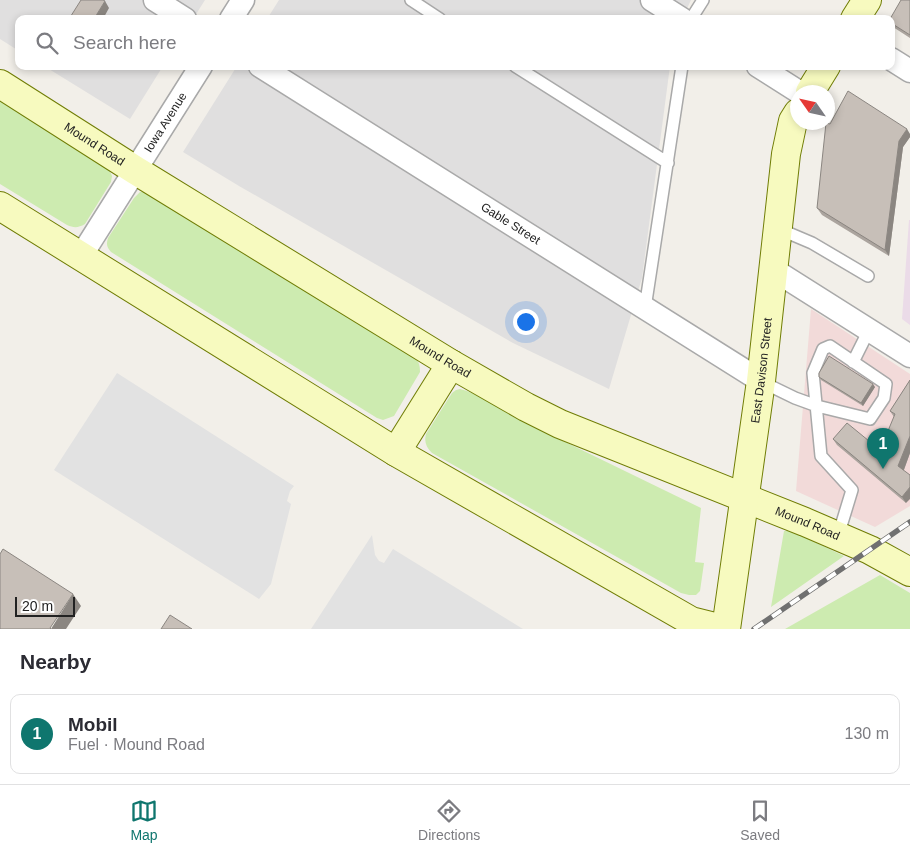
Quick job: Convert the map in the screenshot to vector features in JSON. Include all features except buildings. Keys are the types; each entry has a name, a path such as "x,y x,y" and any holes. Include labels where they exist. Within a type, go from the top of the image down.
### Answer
{"main road":[{"path":"858,15 867,0"},
{"path":"814,85 824,70"},
{"name":"Mound Road","path":"0,84 135,170 451,364 526,407 560,424 838,536 870,550 910,572"},
{"name":"East Davison Street","path":"724,629 761,381 786,154 791,130"},
{"path":"0,206 396,452 691,620 724,629"},
{"path":"396,452 451,364"}],"street":[{"path":"155,0 179,15"},
{"path":"234,15 243,0"},
{"path":"652,0 676,15"},
{"path":"895,62 910,71"},
{"name":"Iowa Avenue","path":"81,256 198,70"},
{"name":"Gable Street","path":"266,70 761,381"},
{"path":"764,70 790,86"},
{"path":"774,270 910,356"}],"lane":[{"path":"411,0 434,15"},
{"path":"694,15 704,0"},
{"path":"521,70 668,163"},
{"path":"645,308 681,70"},
{"path":"778,229 812,243 868,276"},
{"path":"853,362 869,330"},
{"path":"761,381 795,398 817,406 870,419 884,398 886,384 830,346 823,348 814,373 817,406 821,456 852,490 838,536"}],"shaded area":[{"path":"0,0 205,0 196,15 15,15 15,48 0,39"},
{"path":"279,0 691,0 684,15 270,15"},
{"path":"50,70 161,70 130,119"},
{"path":"234,70 669,70 642,278 609,389 513,343 183,152"},
{"path":"910,220 910,325 902,319"},
{"path":"811,309 910,374 910,506 875,527 796,491"},
{"path":"117,373 294,486 290,491 287,501 291,504 271,584 259,599 54,470"},
{"path":"372,535 375,555 379,561 384,563 393,549 523,629 311,629"}],"green space":[{"path":"0,99 108,167 112,176 111,182 85,224 76,227 67,225 0,184"},
{"path":"140,192 146,192 413,356 419,363 420,372 394,416 383,420 377,418 111,252 107,246 108,238"},
{"path":"460,389 475,394 518,419 701,508 695,562 704,563 700,591 696,595 681,593 432,453 426,444 426,434 452,393"},
{"path":"784,531 792,531 844,556 771,607"},
{"path":"880,575 910,593 910,629 785,629"}],"railway":[{"path":"754,629 910,522"}],"place":[{"name":"Mobil","path":"883,469"}]}
